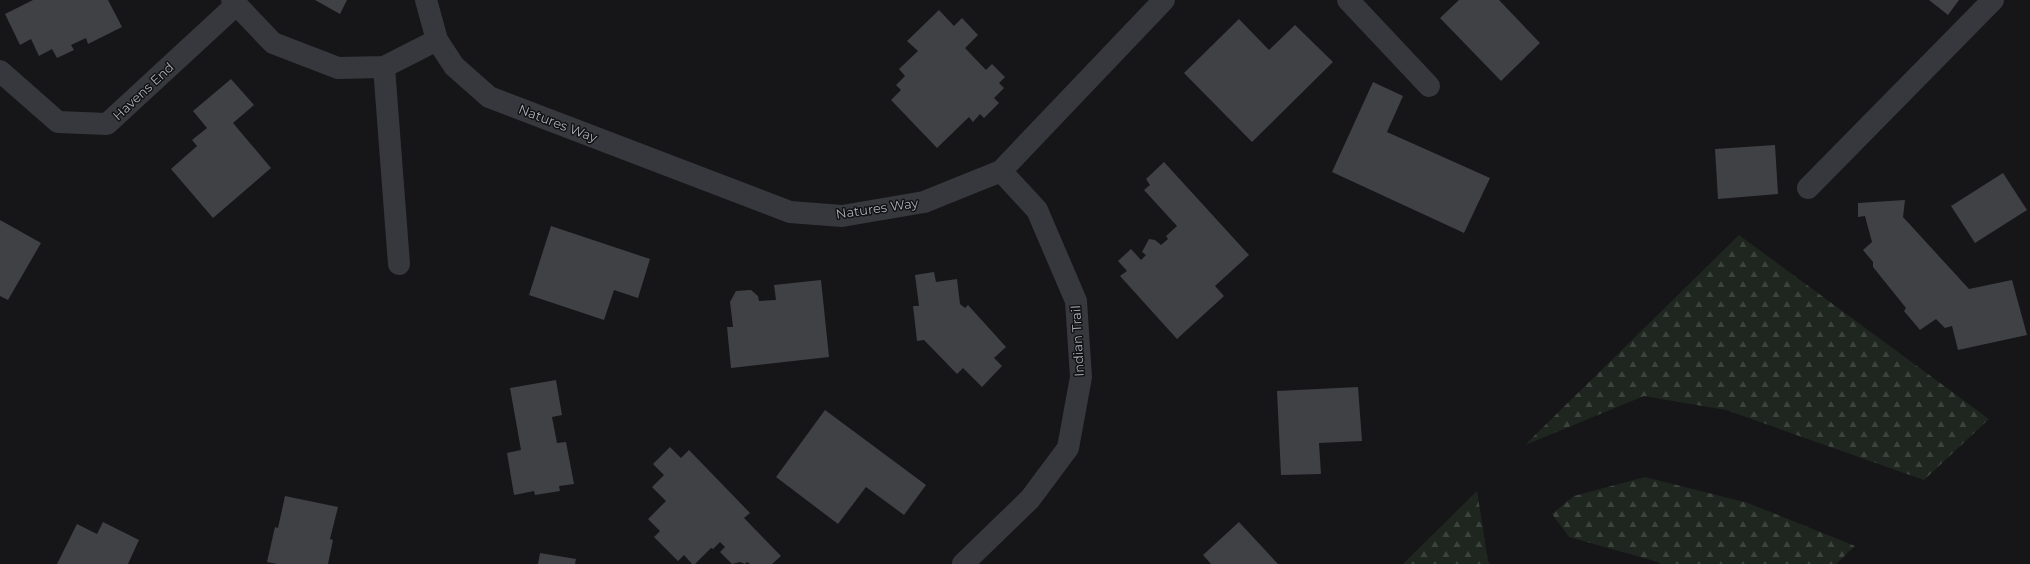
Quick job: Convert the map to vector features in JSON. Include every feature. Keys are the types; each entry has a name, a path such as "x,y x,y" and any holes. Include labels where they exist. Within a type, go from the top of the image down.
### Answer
{"street":[{"name":"Natures Way","path":"426,0 437,40 454,66 489,97 790,212 842,216 924,202 1001,171 1164,0"},
{"path":"1348,0 1429,86"},
{"path":"1808,188 1993,0"},
{"path":"234,2 273,43 338,68 384,66 437,40"},
{"name":"Havens End","path":"0,71 58,122 108,124 234,2"},
{"path":"384,66 399,264"},
{"name":"Indian Trail","path":"963,564 1030,499 1068,448 1081,377 1076,301 1037,210 1001,171"}],"green space":[{"path":"1739,235 1989,419 1924,480 1726,410 1644,396 1525,445"},
{"path":"1645,477 1748,503 1855,546 1836,564 1661,564 1569,537 1552,514 1574,496"},
{"path":"1477,491 1488,561 1490,564 1403,564"}],"building":[{"path":"33,0 108,0 122,27 88,44 86,38 71,45 74,50 57,58 52,49 39,56 31,39 20,45 5,14"},
{"path":"315,0 347,0 340,14"},
{"path":"1459,0 1499,0 1540,43 1501,81 1440,18"},
{"path":"1929,0 1959,0 1948,15"},
{"path":"939,10 954,26 962,18 978,35 965,48 986,70 992,64 1005,77 999,83 1004,88 994,98 999,103 984,118 980,114 973,122 969,117 937,148 891,100 901,90 896,85 905,76 899,69 918,51 907,41"},
{"path":"1239,19 1269,50 1295,25 1333,62 1252,142 1184,73"},
{"path":"231,79 254,105 233,123 271,168 213,218 171,169 197,146 192,140 207,128 193,111"},
{"path":"1373,82 1403,96 1387,132 1490,178 1464,233 1332,172"},
{"path":"1775,145 1778,194 1718,199 1715,149"},
{"path":"1164,162 1249,255 1215,286 1224,296 1177,339 1120,276 1127,271 1118,261 1131,249 1141,260 1146,255 1142,252 1149,239 1155,240 1161,245 1168,239 1166,236 1177,226 1144,190 1150,185 1146,179"},
{"path":"2003,173 2027,210 1975,243 1951,206"},
{"path":"1905,200 1903,217 1969,289 2012,280 2027,335 1958,350 1952,326 1945,328 1936,319 1920,330 1904,311 1906,308 1873,267 1873,262 1863,250 1872,242 1865,216 1858,217 1858,203"},
{"path":"0,220 41,243 8,300 0,296"},
{"path":"551,226 650,259 638,298 614,290 604,320 529,295"},
{"path":"934,272 936,282 957,279 960,304 965,308 968,305 1006,347 994,358 1002,366 982,387 963,368 957,374 924,340 917,341 913,306 919,306 915,275"},
{"path":"821,280 829,357 731,368 727,327 733,327 730,302 736,291 751,290 758,296 759,301 776,300 774,285"},
{"path":"556,380 562,415 552,417 557,443 566,442 574,484 559,486 560,491 535,495 534,491 514,495 507,453 521,450 510,388"},
{"path":"1358,387 1362,441 1319,443 1321,474 1281,475 1277,391"},
{"path":"825,410 926,485 904,515 866,487 838,524 776,477"},
{"path":"670,447 681,458 689,450 750,513 744,518 781,556 772,564 750,564 747,562 745,564 740,562 732,564 720,552 725,547 720,542 713,549 711,548 695,564 692,564 684,555 678,561 654,537 660,531 648,519 666,501 652,487 664,475 653,464"},
{"path":"285,496 338,507 330,539 333,540 328,564 277,564 267,562 275,527 278,528"},
{"path":"103,522 139,540 128,564 57,564 77,524 97,534"},
{"path":"1239,522 1278,564 1211,564 1203,555"},
{"path":"540,553 576,559 575,564 538,564"}]}
